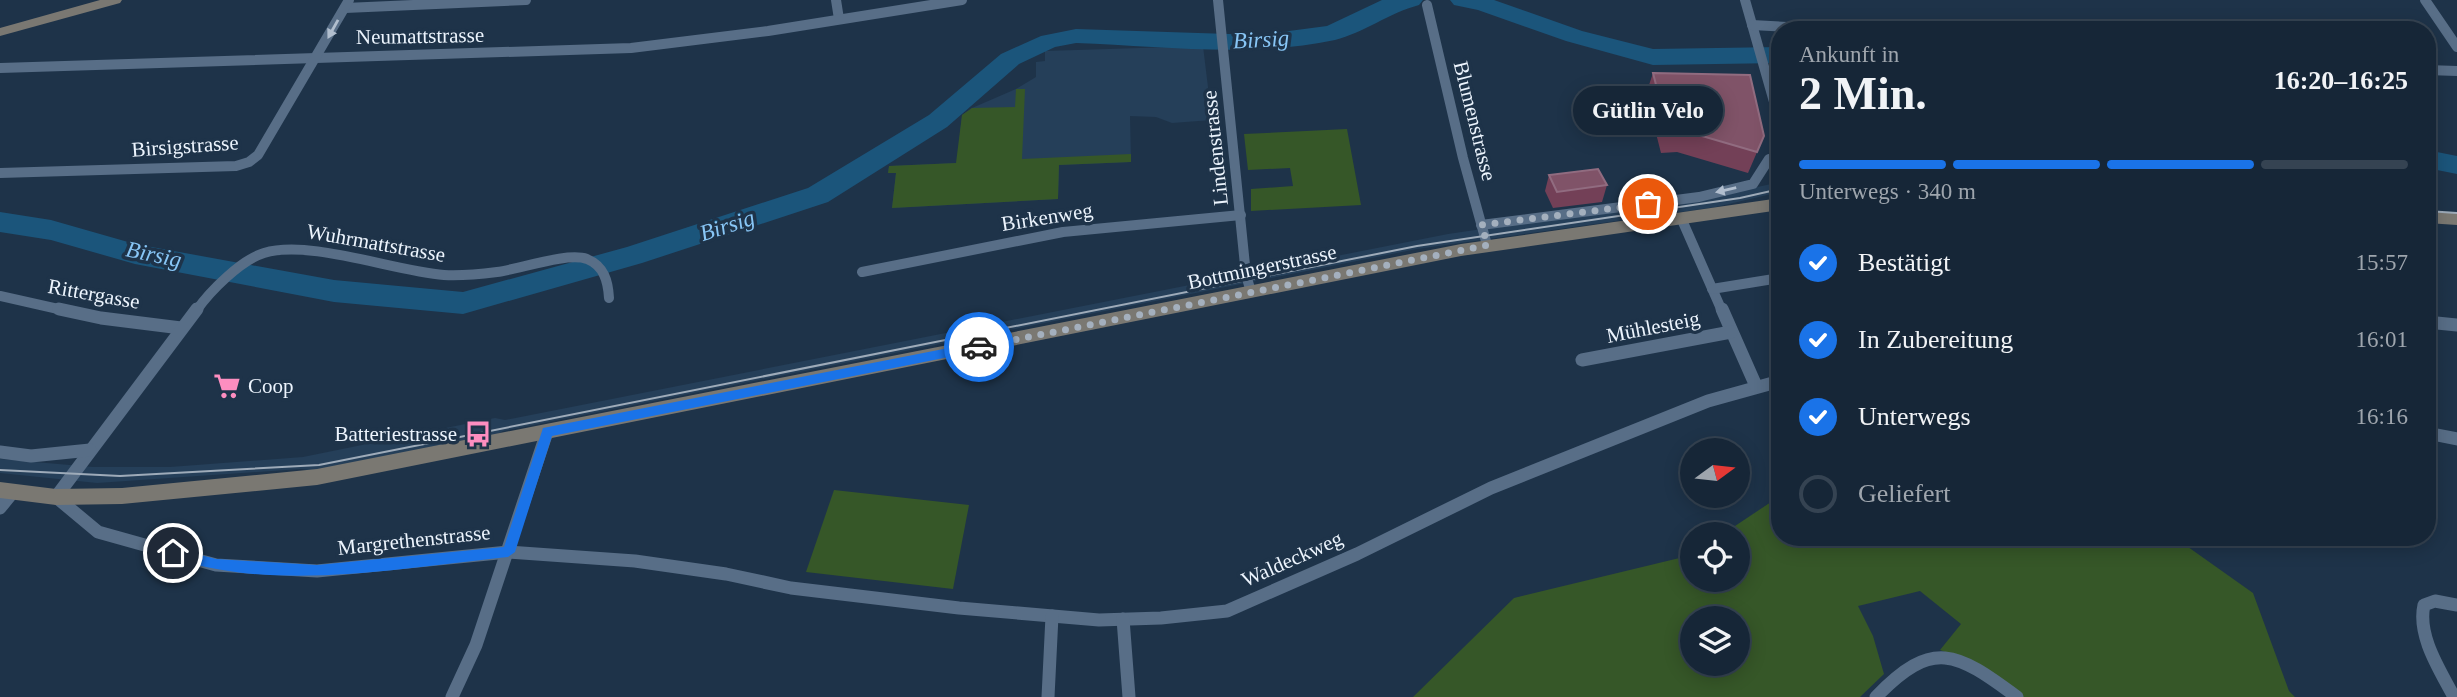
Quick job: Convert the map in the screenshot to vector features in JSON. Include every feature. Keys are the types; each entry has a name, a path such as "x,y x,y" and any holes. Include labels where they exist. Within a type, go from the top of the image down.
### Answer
{"main road":[{"path":"0,32 115,0"},
{"name":"Bottmingerstrasse","path":"6,491 56,497 122,496 317,477 1488,245 1771,205"},
{"path":"2436,218 2457,219"}],"street":[{"path":"317,58 347,4 526,0"},
{"path":"836,0 839,19"},
{"name":"Neumattstrasse","path":"0,68 638,48 962,0"},
{"name":"Lindenstrasse","path":"1218,0 1224,36 1246,275 1251,292"},
{"path":"1745,0 1771,94"},
{"path":"2425,0 2457,47"},
{"name":"Blumenstrasse","path":"1427,5 1488,245"},
{"path":"1752,25 1771,26"},
{"name":"Birsigstrasse","path":"0,173 236,166 249,162 258,155 317,58"},
{"path":"2436,70 2457,71"},
{"path":"1481,225 1699,197 1753,184 1771,158"},
{"name":"Birkenweg","path":"862,272 1063,232 1241,215"},
{"name":"Mühlesteig","path":"1682,220 1756,386"},
{"name":"Wuhrmattstrasse","path":"56,497 208,294 248,261 263,253 291,248 445,275 496,272 578,257 609,277 609,298"},
{"name":"Mühlesteig","path":"1712,289 1771,279"},
{"name":"Rittergasse","path":"0,296 101,318 181,328"},
{"path":"2436,323 2457,325"},
{"name":"Mühlesteig","path":"1582,360 1731,332"},
{"name":"Waldeckweg","path":"790,587 959,608 1052,616 1161,618 1227,611 1346,559 1492,488 1708,401 1771,382"},
{"path":"452,697 476,645 547,432"},
{"path":"2436,435 2457,439"},
{"path":"0,452 31,456 90,450"},
{"path":"0,508 6,491"},
{"name":"Margrethenstrasse","path":"56,497 97,531 216,565 317,570 508,552 635,561 726,574 790,587"},
{"path":"2454,697 2427,638 2421,610 2424,605 2435,601 2457,605"},
{"path":"1048,697 1052,616"},
{"path":"1124,619 1129,697"},
{"path":"1876,697 1908,666 1932,657 1950,657 1983,671 2017,697"}],"shaded area":[{"path":"1203,46 1212,120 1172,123 1156,117 1130,116 1131,162 1059,165 1058,199 892,208 896,173 888,173 889,166 957,163 962,115 1036,77 1036,62 1045,61 1045,51"},
{"path":"1771,184 1771,194 1716,207 1417,249 503,431 492,438 317,471 301,469 97,483 0,473 0,459 93,467 170,467 303,457 495,418 505,420 1448,234 1735,192"}],"green space":[{"path":"1016,89 1025,89 1022,159 1131,154 1131,162 1059,165 1058,199 892,208 896,173 888,173 889,166 956,163 962,115 972,108 1015,107"},
{"path":"1347,129 1361,205 1251,211 1251,189 1293,186 1290,168 1248,170 1244,134"},
{"path":"834,490 969,505 953,589 806,572"},
{"path":"1771,502 1771,546 2187,546 2253,593 2289,691 2295,697 2021,697 1977,664 1940,650 1961,624 1920,591 1858,606 1873,636 1884,674 1860,697 1413,697 1514,598 1680,558 1680,592 1750,592 1750,522 1741,522"}],"building":[{"path":"1653,73 1750,75 1764,136 1757,152 1685,131 1668,132"},
{"path":"1598,169 1607,185 1557,192 1549,175"}],"waterway":[{"name":"Birsig","path":"0,222 51,230 135,254 334,291 463,303 632,256 818,195 938,121 1010,59 1049,41 1076,36 1259,42 1332,33 1392,4 1411,0"},
{"name":"Birsig","path":"1462,0 1483,4 1574,36 1653,57 1771,55"},
{"name":"Birsig","path":"2436,161 2457,165"}],"tram line":[{"path":"0,470 120,476 319,465 1417,246 1740,198 1771,191"},
{"path":"2436,212 2457,213"}],"way so far":[{"path":"979,347 1488,245 1481,225 1648,204"}],"place":[{"name":"Gütlin Velo","path":"1648,204"},
{"name":"Coop","path":"227,386"},
{"name":"Batteriestrasse","path":"478,434"}],"route":[{"path":"173,553 216,565 317,570 508,552 547,432 979,347"}]}
